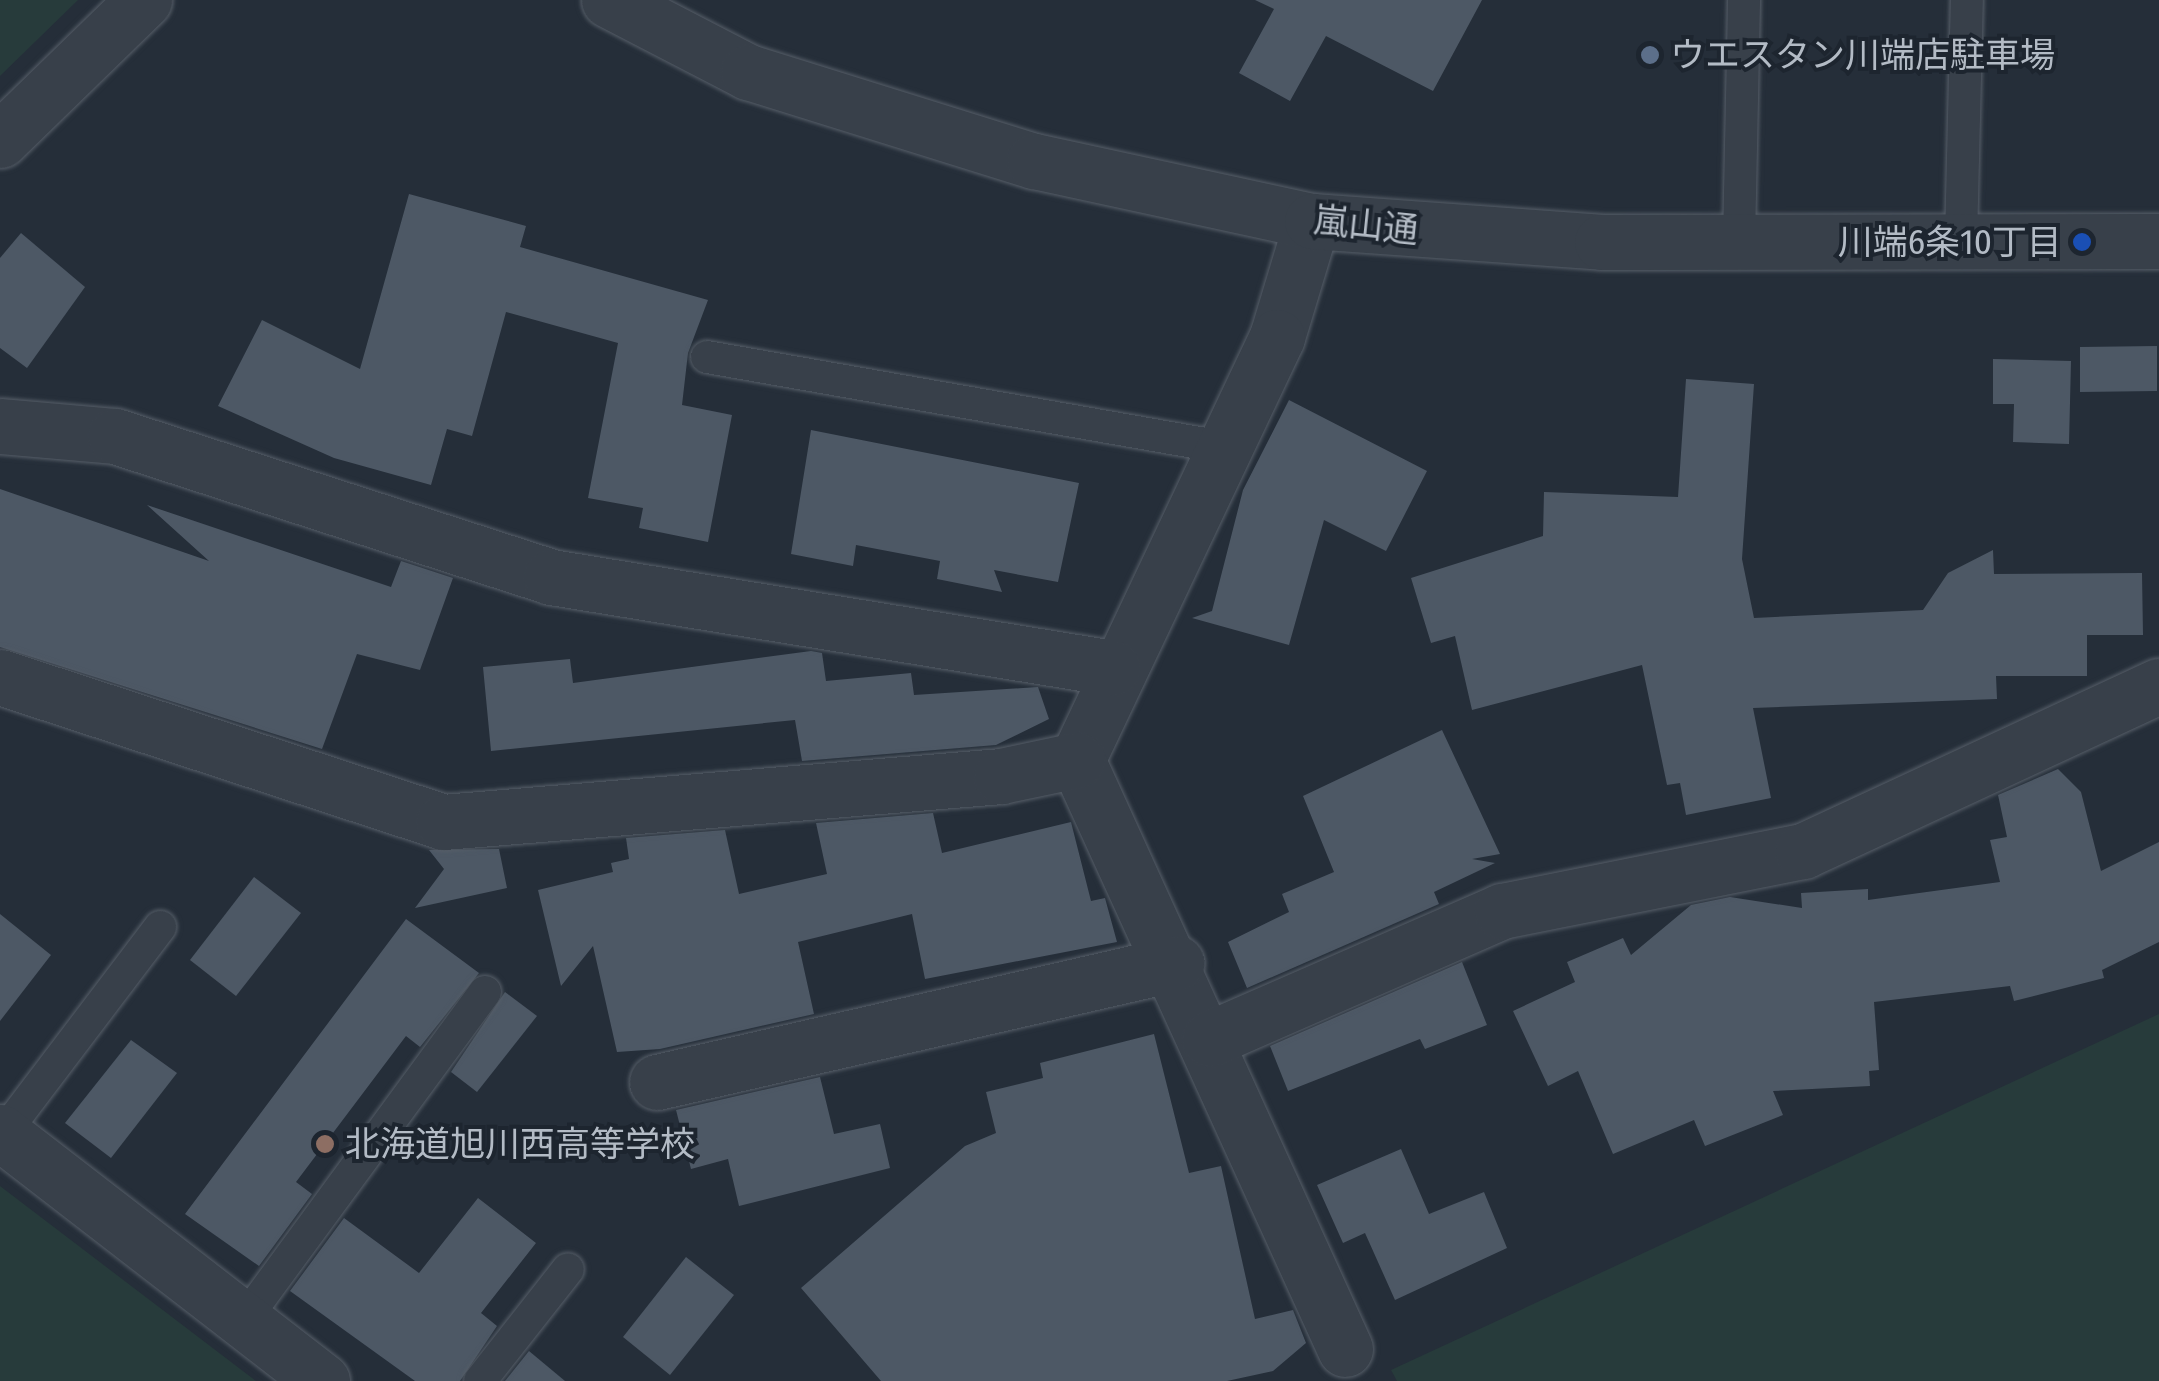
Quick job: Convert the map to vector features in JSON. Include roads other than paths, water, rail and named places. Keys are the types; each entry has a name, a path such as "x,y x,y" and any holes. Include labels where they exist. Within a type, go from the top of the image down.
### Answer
{"street":[{"path":"0,140 144,0"},
{"name":"嵐山通","path":"609,0 748,72 1034,161 1312,220 1740,241 2159,241"},
{"path":"1312,220 1277,337 1113,668 1077,760 1177,963 1350,1365"},
{"path":"0,426 115,436 550,577 1113,668"},
{"path":"0,677 443,822 1002,776 1077,760"},
{"path":"1209,1040 1502,911 1803,850 2159,686"},
{"path":"657,1082 1177,963"},
{"path":"2,1133 322,1381"}],"lane":[{"path":"1740,241 1744,0"},
{"path":"1962,240 1966,0"},
{"path":"707,357 1222,447"},
{"path":"2,1133 160,926"},
{"path":"244,1320 484,992"},
{"path":"480,1381 568,1270"}],"place":[{"name":"ウエスタン川端店駐車場","path":"1650,55"},
{"name":"川端6条10丁目","path":"2082,242"},
{"name":"北海道旭川西高等学校","path":"325,1144"}]}
